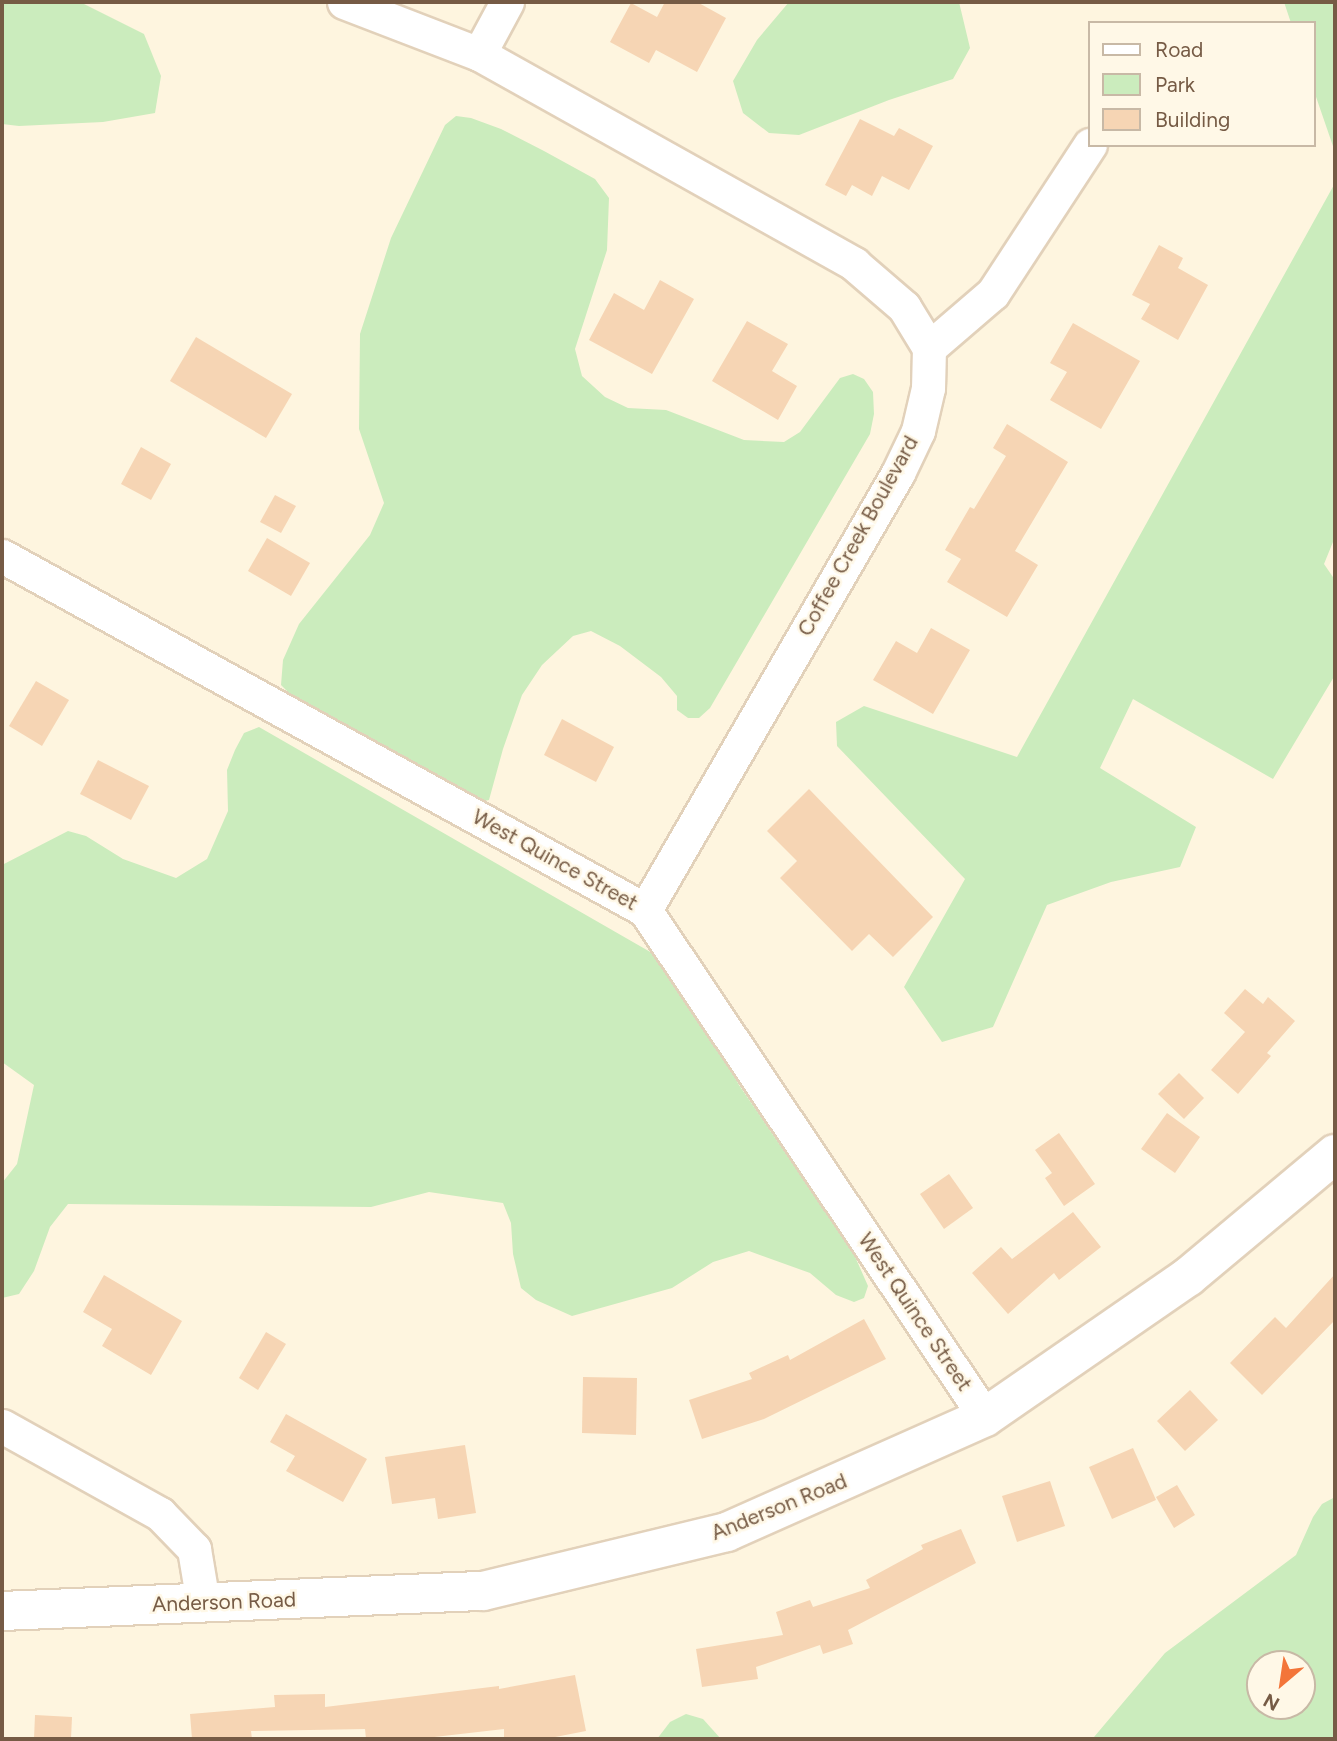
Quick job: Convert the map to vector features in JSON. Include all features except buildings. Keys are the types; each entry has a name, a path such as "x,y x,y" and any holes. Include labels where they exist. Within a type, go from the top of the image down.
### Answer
{"street":[{"path":"344,2 479,54 854,264 904,307 929,348 993,293 1089,147"},
{"path":"479,54 507,2"},
{"name":"Coffee Creek Boulevard","path":"645,910 898,473 918,430 928,388 929,348"},
{"name":"West Quince Street","path":"2,556 645,910 985,1418"},
{"name":"Anderson Road","path":"2,1611 483,1591 727,1532 985,1418 1188,1277 1335,1154"},
{"path":"2,1426 160,1514 194,1549 204,1603"}],"green space":[{"path":"2,2 80,2 144,34 161,76 155,113 103,122 19,126 2,124"},
{"path":"789,2 959,2 970,48 953,79 889,100 799,135 769,133 743,113 733,81 757,40"},
{"path":"1284,2 1335,2 1335,152 1316,97 1316,21 1290,21"},
{"path":"456,116 471,118 501,129 544,151 595,179 609,198 607,250 575,349 582,376 605,397 628,408 666,410 744,440 784,442 800,432 840,378 853,374 864,379 873,392 874,414 870,434 710,708 699,718 688,718 677,710 677,696 661,677 620,646 591,631 573,636 542,665 522,695 489,800 480,802 303,707 281,685 283,660 299,624 370,535 384,503 359,429 360,334 391,238 445,125"},
{"path":"1335,183 1335,537 1324,564 1335,580 1335,675 1273,779 1133,699 1100,768 1196,827 1180,867 1111,882 1047,905 993,1027 942,1042 904,987 965,879 837,746 836,722 864,706 1017,757"},
{"path":"259,727 666,961 697,1009 739,1085 853,1252 868,1286 864,1298 854,1302 836,1295 810,1273 749,1251 713,1262 672,1288 572,1316 536,1300 521,1288 513,1254 511,1223 503,1203 429,1192 371,1207 68,1204 50,1227 34,1271 19,1294 2,1298 2,1183 17,1164 34,1085 2,1062 2,865 68,831 86,836 123,859 176,878 207,859 228,811 227,770 244,733"},
{"path":"1335,1497 1335,1739 1088,1739 1094,1737 1165,1653 1296,1555 1313,1517 1322,1504"},
{"path":"686,1714 703,1719 721,1739 657,1739 670,1722"}]}
